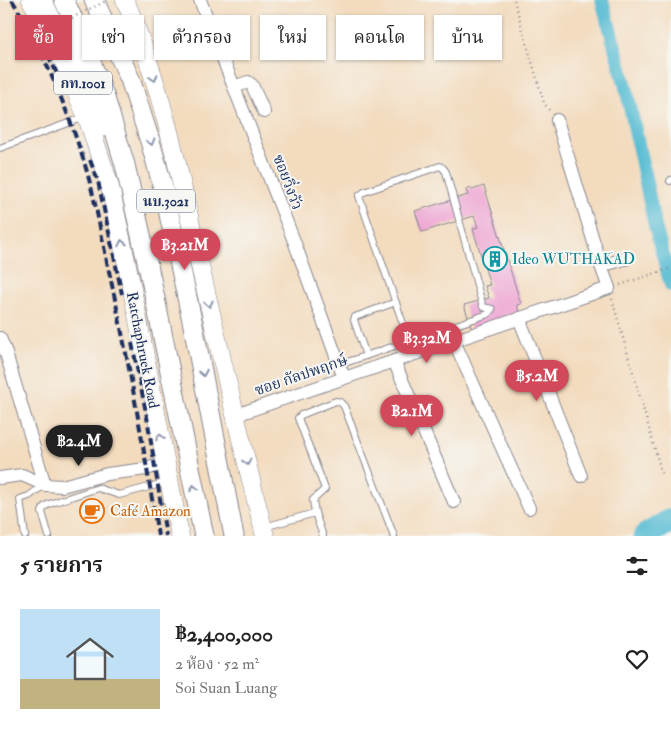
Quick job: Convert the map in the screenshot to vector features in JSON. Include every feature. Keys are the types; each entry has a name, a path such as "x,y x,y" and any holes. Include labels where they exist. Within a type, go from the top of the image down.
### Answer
{"main road":[{"name":"Ratchaphruek Road","path":"31,0 50,33 86,117 110,186 180,536"},
{"name":"กท.1001","path":"42,0 125,165"},
{"name":"Ratchaphruek Road","path":"64,0 104,95 125,165 139,221 204,536"},
{"name":"นบ.3021","path":"94,0 130,79 164,192 236,536"},
{"path":"102,0 130,79"},
{"name":"นบ.3021","path":"124,0 142,40 169,131 264,532"}],"street":[{"name":"ซอยวิ่งวัว","path":"200,0 294,241 344,378"},
{"path":"234,88 248,82 252,84 264,112"},
{"path":"558,120 609,288"},
{"path":"601,266 628,258"},
{"name":"ซอย กัลปพฤกษ์","path":"236,415 609,288"},
{"path":"519,318 581,476"},
{"path":"0,338 45,485"},
{"path":"454,341 528,508"},
{"path":"394,361 454,502"},
{"path":"0,478 22,475 45,485 62,486 107,474 146,469 165,463"}],"lane":[{"path":"0,148 86,117"},
{"path":"339,365 488,314 492,309 483,307 446,172 442,167 436,167 364,192 359,196 409,341"},
{"path":"366,356 354,318 396,302"},
{"path":"323,536 315,512 314,498 325,489 298,418 338,401 344,406 394,536"},
{"path":"49,536 42,512 44,507 49,504 98,488 119,495 169,482"},
{"path":"25,536 20,499 29,496 45,485"},
{"path":"264,532 315,512"}],"path":[{"path":"72,18 108,0"},
{"path":"514,0 544,103 558,120"},
{"path":"662,474 609,288 671,268"}],"building":[{"name":"Ideo WUTHAKAD","path":"484,186 521,304 517,305 520,316 472,330 464,305 489,298 485,286 490,285 473,229 478,227 474,216 422,232 415,211 468,195 466,190"}],"waterway":[{"path":"602,0 626,87 655,226 671,285"},
{"path":"645,536 671,520"}],"railway":[{"path":"12,0 34,39 54,81 71,123 89,179 130,373 158,536"},
{"path":"51,60 60,80"},
{"path":"90,160 98,181 122,294"},
{"path":"132,343 147,417 166,536"}],"place":[{"name":"Ideo WUTHAKAD","path":"495,259"},
{"name":"Café Amazon","path":"92,511"}]}
